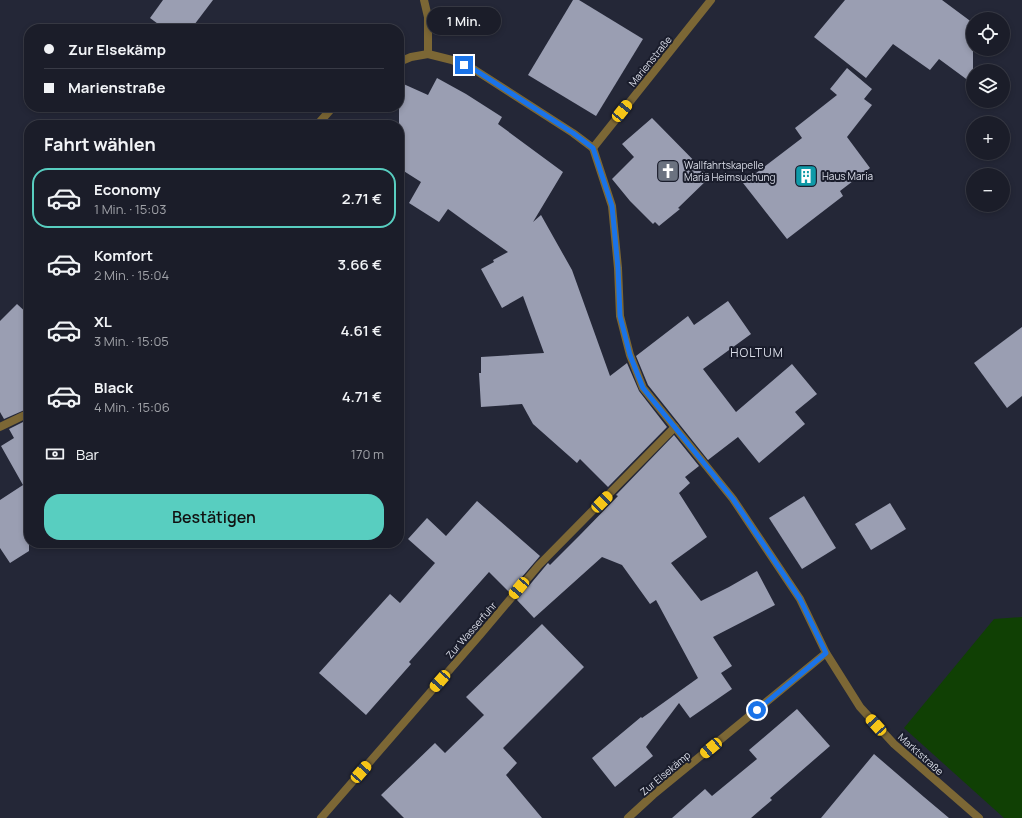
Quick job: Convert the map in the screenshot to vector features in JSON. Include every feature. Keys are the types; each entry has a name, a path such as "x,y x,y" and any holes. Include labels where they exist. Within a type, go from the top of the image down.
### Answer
{"street":[{"path":"424,0 428,17 428,54"},
{"name":"Marienstraße","path":"593,148 711,0"},
{"path":"404,60 428,54 452,60 475,70 573,133 593,148"},
{"path":"322,120 329,112"},
{"name":"Marktstraße","path":"593,148 612,206 618,268 620,316 630,355 643,388 733,499 800,599 826,653 860,707 894,744 979,818"},
{"path":"0,427 24,415"},
{"name":"Zur Wasserfuhr","path":"321,818 539,565 675,428"},
{"name":"Zur Elsekämp","path":"628,818 653,795 826,653"}],"green space":[{"path":"1022,617 1022,818 1004,818 904,728 994,619"}],"building":[{"path":"163,0 213,0 195,24 158,24 150,18"},
{"path":"573,0 579,0 643,39 596,116 528,75"},
{"path":"845,0 942,0 966,18 966,56 973,56 973,64 966,64 966,79 939,59 930,70 893,44 866,78 814,37"},
{"name":"Haus Maria","path":"847,68 872,89 864,99 872,105 847,137 870,168 840,191 843,196 787,239 743,183 802,138 795,128 837,95 830,89"},
{"path":"437,78 466,94 502,117 498,124 563,172 533,222 541,215 572,270 610,376 627,363 639,391 667,427 608,487 580,459 577,463 533,424 522,404 481,407 479,373 481,373 481,357 544,353 523,296 502,308 481,269 494,262 493,260 508,252 448,209 439,222 409,203 421,182 404,171 404,120 399,120 399,112 404,112 404,84 428,95"},
{"name":"Wallfahrtskapelle Mariä Heimsuchung","path":"652,118 710,177 678,208 680,209 659,226 655,222 653,224 630,201 612,179 634,157 622,144"},
{"path":"728,301 751,334 703,369 736,412 792,364 817,394 795,412 805,424 759,463 738,437 708,460 648,385 636,356 688,316 694,325"},
{"path":"17,304 24,310 24,410 4,419 0,412 0,321"},
{"path":"1022,327 1022,396 1007,408 974,363"},
{"path":"24,422 24,548 29,548 29,551 10,563 0,548 0,500 23,485 1,446 14,438 9,429"},
{"path":"674,435 699,466 685,477 690,483 679,493 707,537 671,563 701,601 757,571 775,605 713,637 732,666 721,673 732,689 690,718 679,703 646,747 653,756 615,787 592,758 641,717 642,718 698,678 656,600 650,604 622,565 602,557 534,618 517,600 548,563 550,565 580,535"},
{"path":"804,496 836,548 802,569 769,518"},
{"path":"477,501 540,556 509,592 489,572 409,662 411,664 366,715 319,673 390,594 400,603 435,563 408,539 427,518 446,536"},
{"path":"890,503 906,529 871,550 855,524"},
{"path":"542,624 584,667 503,748 517,763 506,775 542,818 404,818 381,795 435,743 445,753 484,715 466,697"},
{"path":"797,709 830,746 770,798 772,800 751,818 672,818 705,789 712,796 757,759 749,750"},
{"path":"874,754 924,797 949,818 821,818"}],"place":[{"name":"Wallfahrtskapelle Mariä Heimsuchung","path":"668,171"},
{"name":"Haus Maria","path":"806,176"}],"district":[{"name":"HOLTUM","path":"757,352"}],"route":[{"path":"464,65 475,70 573,133 593,148 612,206 618,268 620,316 630,355 643,388 733,499 800,599 826,653 757,710"}]}
